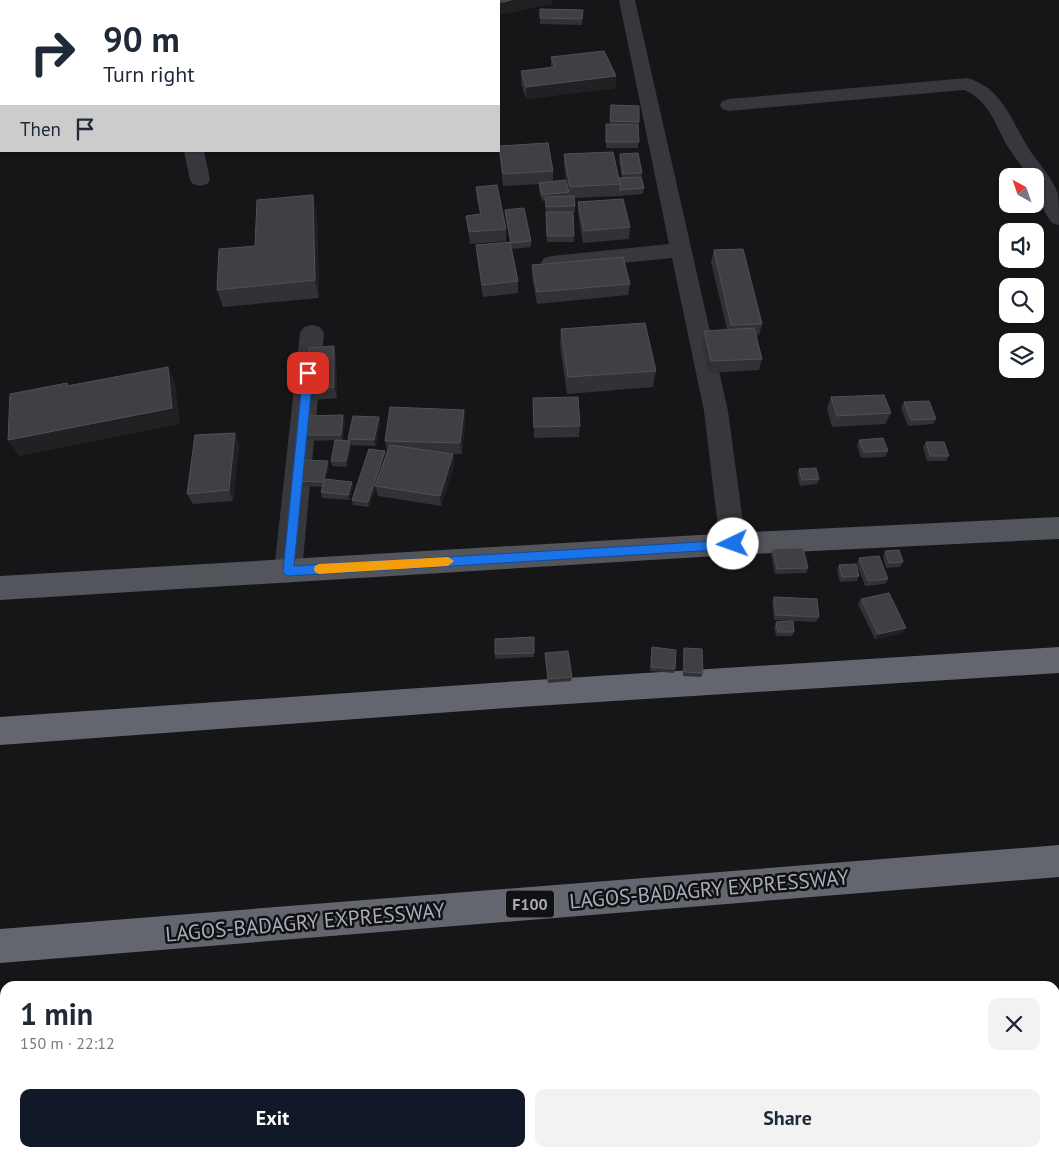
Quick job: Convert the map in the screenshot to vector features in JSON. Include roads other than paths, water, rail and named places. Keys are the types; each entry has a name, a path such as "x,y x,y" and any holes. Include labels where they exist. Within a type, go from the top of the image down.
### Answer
{"highway":[{"path":"0,731 526,693 1059,660"},
{"name":"LAGOS-BADAGRY EXPRESSWAY","path":"0,946 1059,861"}],"main road":[{"path":"0,588 733,544 1059,528"}],"street":[{"path":"627,0 716,411 733,544"},
{"path":"729,105 926,89 959,84 974,87 987,96 1003,116 1016,144 1045,188 1053,210 1059,218"},
{"path":"194,152 200,180"},
{"path":"552,263 681,250"},
{"path":"288,571 312,333"}]}
